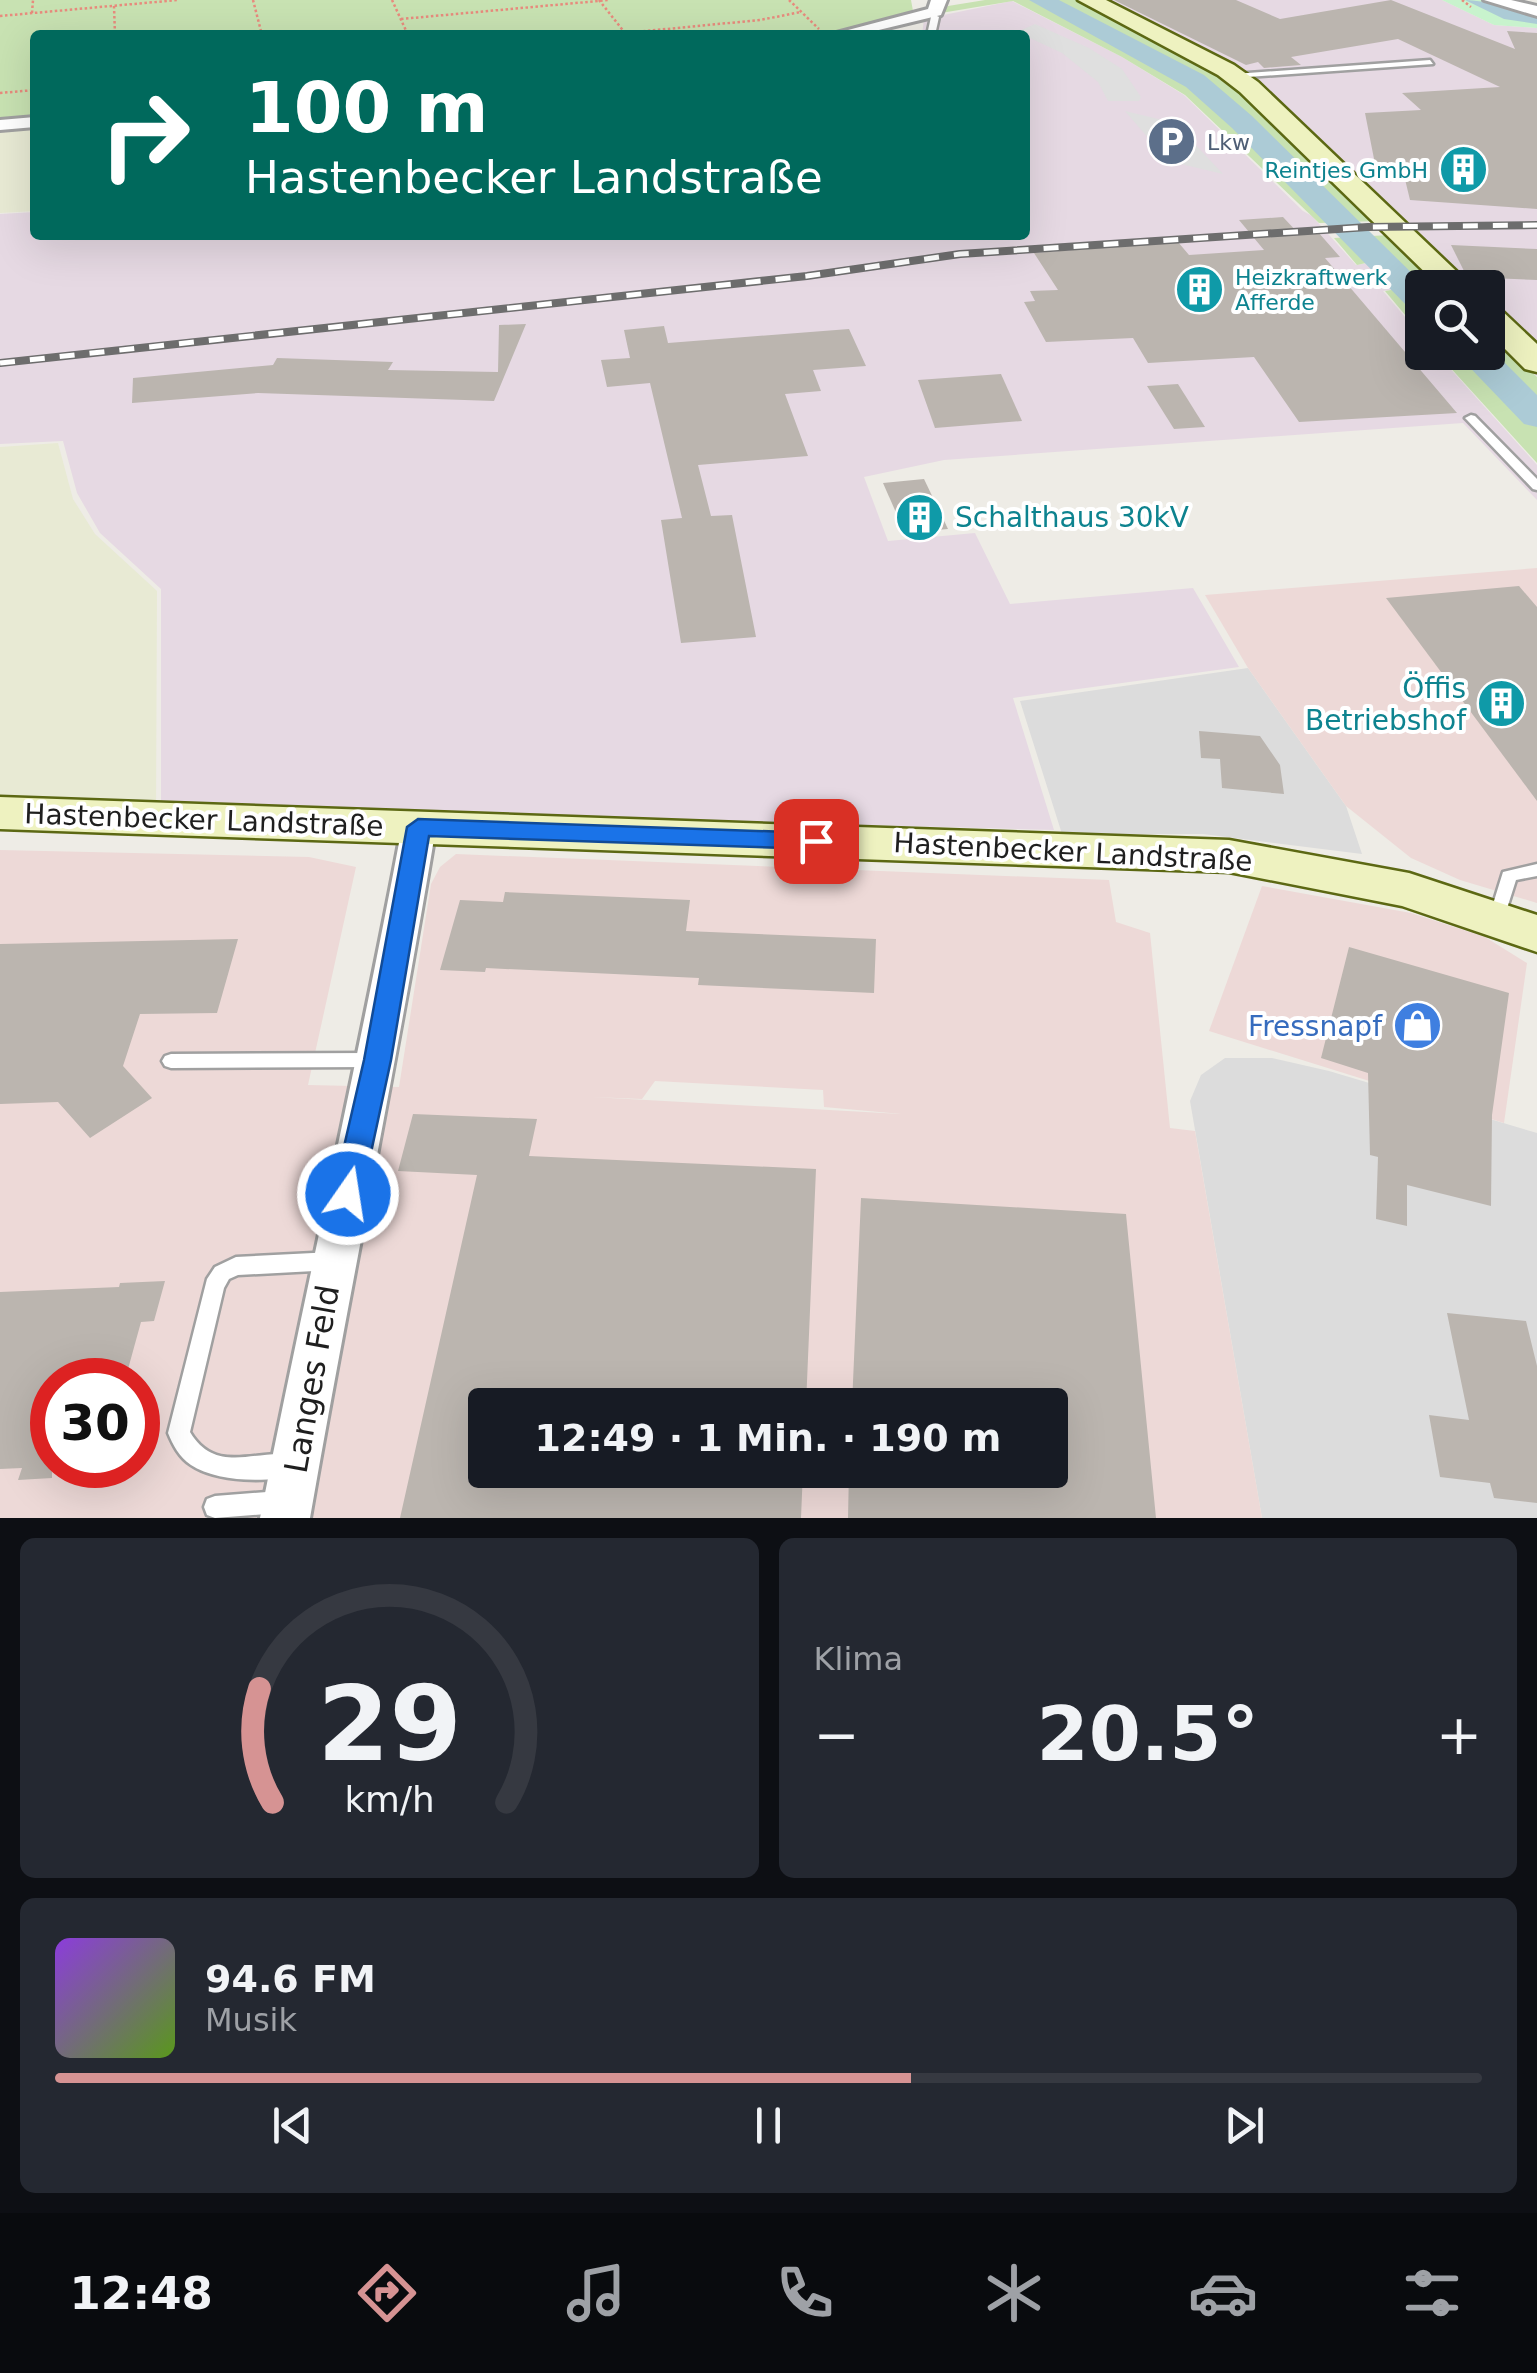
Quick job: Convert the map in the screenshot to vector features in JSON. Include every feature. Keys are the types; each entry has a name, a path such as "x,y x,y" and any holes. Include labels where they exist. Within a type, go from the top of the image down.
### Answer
{"main road":[{"path":"1090,0 1234,76 1440,270"},
{"path":"1505,331 1537,362"},
{"name":"Hastenbecker Landstraße","path":"0,813 1229,856 1360,878 1517,926"}],"street":[{"path":"1492,0 1537,11"},
{"path":"858,30 935,12 937,8"},
{"path":"0,125 30,122"},
{"name":"Langes Feld","path":"291,1495 332,1262 378,1060 418,827"}],"lane":[{"path":"1234,76 1430,62"},
{"path":"1471,418 1537,486"},
{"path":"1517,926 1509,876 1537,870"},
{"path":"170,1061 378,1060"},
{"path":"291,1495 240,1468 208,1463 184,1447 179,1433 214,1285 222,1273 236,1266 332,1262"},
{"path":"214,1508 291,1495"}],"path":[{"path":"32,13 33,0"},
{"path":"0,16 178,0"},
{"path":"253,0 261,30"},
{"path":"392,0 406,30"},
{"path":"599,0 622,30"},
{"path":"401,19 609,0"},
{"path":"789,0 820,30"},
{"path":"114,6 116,30"},
{"path":"664,30 801,12"},
{"path":"0,94 30,91"}],"shaded area":[{"path":"1076,0 1442,0 1494,25 1537,28 1537,376 1505,345 1505,270 1428,270 1205,63"},
{"path":"1012,1 1122,57 1184,95 1312,216 1356,265 1374,262 1382,269 1377,274 1395,289 1383,291 1405,317 1405,370 1451,370 1537,465 1537,500 1463,423 944,460 864,477 888,541 975,533 1010,604 1193,588 1239,667 1013,698 1054,830 161,806 161,589 100,533 77,493 63,441 0,444 0,214 30,212 30,240 1030,240 1030,30 923,30 924,19"},
{"path":"1035,24 1089,48 1122,69 1141,97 1139,101 1108,101 1098,82 1062,53 1030,38 1030,30 1022,30"},
{"name":"Lkw","path":"1125,111 1175,123 1223,174 1168,161"},
{"path":"1537,568 1537,903 1460,880 1411,858 1346,806 1248,668 1205,595"},
{"path":"1248,668 1346,806 1362,854 1203,834 1062,834 1020,701"},
{"path":"0,850 309,857 356,867 308,1085 399,1087 431,884 440,867 456,854 1109,880 1116,922 1150,933 1170,1128 1195,1131 1262,1518 0,1518","holes":["655,1081 823,1090 824,1107 901,1114 592,1097 642,1099"]},
{"path":"1262,886 1411,913 1485,937 1527,963 1504,1123 1209,1031"},
{"path":"1225,1058 1272,1058 1329,1071 1537,1133 1537,1518 1262,1518 1190,1101 1201,1075"}],"green space":[{"path":"0,0 911,0 913,11 845,30 30,30 30,120 0,123"},
{"path":"985,0 1076,0 1205,63 1238,84 1377,221 1319,223 1185,95 1122,57 1013,1 941,13 948,6"},
{"path":"1442,0 1487,0 1537,13 1537,28 1494,25"},
{"path":"30,123 30,211 0,213 0,126"},
{"path":"1390,235 1427,270 1405,270 1405,315 1385,291 1397,289 1379,273 1384,269 1375,261 1357,265 1334,238"},
{"path":"1505,346 1537,377 1537,463 1452,370 1505,370"},
{"path":"58,443 73,499 95,534 157,591 156,819 0,813 0,447"}],"building":[{"path":"1114,0 1236,0 1280,19 1391,0 1515,49 1507,31 1537,33 1537,209 1410,200 1403,171 1376,169 1365,113 1421,110 1402,93 1500,87 1398,39 1291,57 1301,65 1246,65"},
{"name":"Heizkraftwerk Afferde","path":"1283,217 1298,233 1318,232 1340,257 1325,258 1405,352 1405,370 1420,370 1457,413 1299,422 1254,357 1148,363 1133,338 1046,342 1024,302 1035,301 1030,291 1058,290 1034,253 1178,242 1189,255 1264,250 1239,220"},
{"path":"1451,245 1537,249 1537,280 1505,279 1505,270 1464,270"},
{"path":"526,324 494,401 258,393 132,403 133,378 273,365 277,358 393,362 388,370 498,372 499,325"},
{"path":"664,326 668,343 849,329 866,366 813,370 821,391 785,394 808,456 698,465 711,516 732,515 756,637 681,643 661,520 682,518 650,383 607,387 601,360 630,358 624,330"},
{"path":"1001,374 1022,421 935,428 918,380"},
{"path":"1178,384 1205,427 1174,429 1147,386"},
{"name":"Schalthaus 30kV","path":"924,479 948,529 905,533 883,483"},
{"name":"Öffis Betriebshof","path":"1519,586 1537,607 1537,801 1386,598"},
{"path":"1199,731 1260,736 1280,765 1284,794 1222,788 1220,759 1201,758"},
{"path":"505,892 690,900 686,931 876,939 874,993 698,985 699,978 486,968 485,972 440,970 460,900 503,902"},
{"path":"238,939 217,1013 140,1014 123,1066 152,1098 90,1138 58,1102 0,1104 0,944"},
{"name":"Fressnapf","path":"1349,947 1509,993 1492,1115 1491,1206 1407,1185 1407,1226 1376,1219 1378,1157 1370,1155 1368,1073 1321,1058"},
{"path":"413,1114 537,1119 529,1156 816,1169 807,1388 468,1388 468,1488 802,1488 801,1518 400,1518 477,1175 398,1171"},
{"path":"861,1198 1126,1214 1156,1518 848,1518 849,1488 1068,1488 1068,1388 853,1388"},
{"path":"165,1281 154,1321 141,1322 131,1358 30,1358 30,1479 18,1480 22,1468 0,1469 0,1292 119,1287 120,1283"},
{"path":"1447,1313 1526,1321 1537,1366 1537,1503 1494,1498 1490,1483 1440,1477 1429,1415 1469,1420"}],"waterway":[{"path":"1041,0 1195,81 1242,122 1405,285"},
{"path":"1472,0 1509,16 1537,20"},
{"path":"1491,370 1537,416"}],"railway":[{"path":"0,363 807,276 960,254 1368,227 1537,225"}],"place":[{"name":"Lkw","path":"1172,142"},
{"name":"Reintjes GmbH","path":"1463,170"},
{"name":"Heizkraftwerk Afferde","path":"1200,290"},
{"name":"Schalthaus 30kV","path":"920,517"},
{"name":"Öffis Betriebshof","path":"1501,704"},
{"name":"Fressnapf","path":"1417,1026"}],"route":[{"path":"348,1194 378,1060 418,827 816,841"}]}
